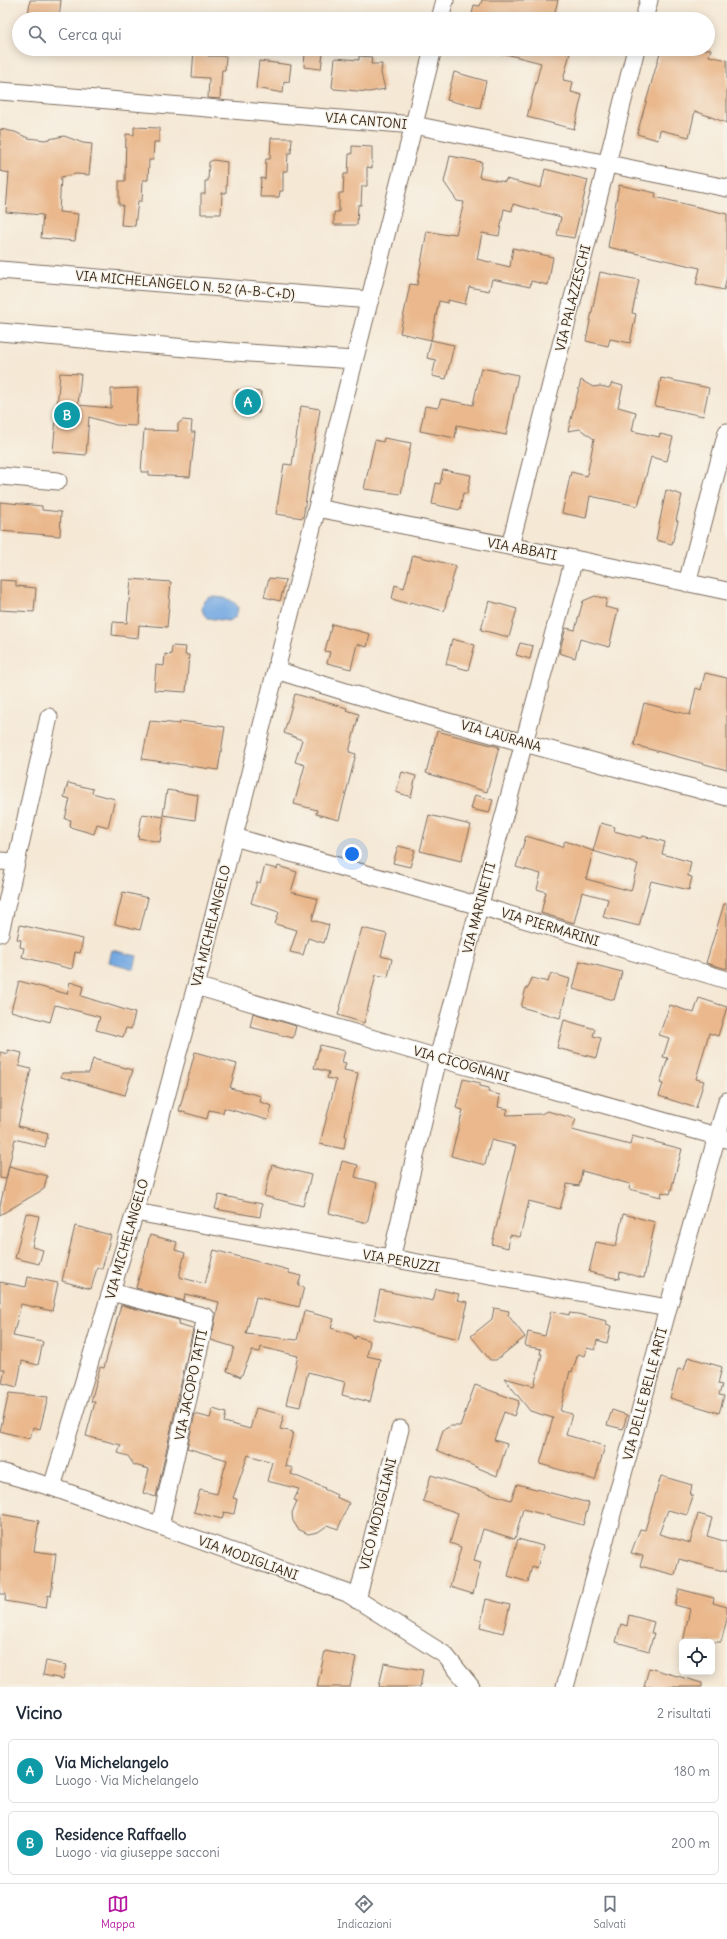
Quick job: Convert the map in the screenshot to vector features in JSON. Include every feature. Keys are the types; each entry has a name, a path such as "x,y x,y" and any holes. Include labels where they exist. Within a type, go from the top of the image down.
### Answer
{"street":[{"path":"442,12 445,0"},
{"path":"645,12 648,0"},
{"name":"VIA MICHELANGELO","path":"52,1487 135,1212 196,986 431,56"},
{"name":"VIA PALAZZESCHI","path":"510,546 634,56"},
{"name":"VIA CANTONI","path":"0,91 414,125 727,188"},
{"name":"VIA MICHELANGELO N. 52 (A-B-C+D)","path":"0,270 370,300"},
{"path":"0,332 234,352 354,360"},
{"path":"687,583 727,432"},
{"path":"0,476 58,481"},
{"name":"VIA ABBATI","path":"317,508 727,591"},
{"name":"VIA MARINETTI","path":"391,1259 438,1058 574,559"},
{"name":"VIA LAURANA","path":"276,670 347,693 727,798"},
{"path":"0,933 8,862 49,717"},
{"name":"VIA PIERMARINI","path":"234,837 480,906 727,980"},
{"name":"VIA CICOGNANI","path":"196,986 438,1058 722,1138"},
{"name":"VIA DELLE BELLE ARTI","path":"565,1687 668,1308 722,1138 727,1102"},
{"name":"VIA PERUZZI","path":"135,1212 668,1308"},
{"name":"VIA JACOPO TATTI","path":"111,1292 206,1317 160,1526"},
{"name":"VICO MODIGLIANI","path":"356,1600 400,1429"},
{"name":"VIA MODIGLIANI","path":"0,1472 52,1487 347,1593 444,1655 471,1687"}],"water":[{"path":"211,597 223,598 234,602 238,608 236,617 228,621 207,618 204,615 202,606 205,601"},
{"path":"112,950 137,956 134,969 109,962"}],"building":[{"path":"30,0 61,0 60,12 29,12"},
{"path":"482,0 558,0 555,12 472,12 474,5 480,6"},
{"path":"194,56 226,56 225,70 222,70 220,99 208,98 209,78 192,77"},
{"path":"305,56 323,56 321,69 304,67"},
{"path":"359,56 372,57 371,64 382,64 381,73 385,89 369,92 334,89 332,87 335,58 359,60"},
{"path":"514,56 569,56 563,80 573,82 571,92 582,95 574,129 527,117 541,63"},
{"path":"659,56 709,56 727,60 727,123 695,111 689,137 660,130 658,140 637,134"},
{"path":"259,61 291,65 289,82 284,81 283,93 256,88"},
{"path":"454,72 486,81 480,108 447,100"},
{"path":"134,127 159,128 159,142 154,142 153,160 149,160 148,180 143,180 142,201 138,201 135,226 121,225 123,205 119,205 119,181 125,181 126,134 134,135"},
{"path":"0,129 15,132 28,138 45,140 64,136 83,143 92,144 89,175 76,174 61,177 59,212 78,214 75,241 41,238 43,215 6,212 9,173 0,171"},
{"path":"271,138 292,138 291,153 288,153 287,171 283,171 283,191 280,191 279,197 260,197 261,178 265,179 266,159 270,159"},
{"path":"352,146 372,147 372,168 367,167 367,186 362,186 361,205 358,205 357,225 334,225 334,212 339,212 339,193 343,193 344,174 348,174 349,154 352,154"},
{"path":"450,156 482,162 479,177 505,182 506,179 541,188 545,169 588,180 574,238 557,235 561,217 513,204 512,211 504,209 499,236 482,233 477,259 510,267 513,248 553,257 548,285 531,281 530,287 492,279 489,291 469,287 465,304 448,300 448,303 439,301 431,340 400,333 410,284 417,285 427,231 448,235 449,233 456,234 464,202 457,201 444,182"},
{"path":"213,160 227,162 226,193 222,193 221,214 201,214 201,194 205,194 205,181 208,181 209,162"},
{"path":"619,185 656,193 655,197 727,214 727,276 724,290 696,284 700,268 608,247"},
{"path":"600,272 639,280 632,313 636,314 630,343 610,339 608,346 586,341"},
{"path":"431,340 454,345 446,379 432,376 436,360 427,358"},
{"path":"481,368 518,375 506,435 457,425 455,438 420,431 425,406 438,408 441,399 473,405"},
{"path":"60,373 81,374 78,405 111,408 111,389 138,388 136,426 116,425 89,417 86,455 53,452"},
{"path":"661,378 709,388 703,416 655,406"},
{"path":"581,380 593,387 600,386 609,388 612,383 623,386 618,407 636,412 632,431 659,437 660,434 673,437 667,461 651,457 638,506 590,496 586,518 562,513 571,472 587,476 594,439 580,429 568,431"},
{"path":"237,390 261,392 259,413 236,411"},
{"path":"301,406 320,409 303,518 276,514 284,464 292,465"},
{"path":"183,420 192,421 191,432 195,432 190,477 149,475 149,472 141,472 144,430 178,431 178,424"},
{"path":"384,438 411,443 401,494 364,489 375,440 383,442"},
{"path":"443,470 471,475 467,494 463,493 460,510 432,504 436,483 440,484"},
{"path":"666,490 682,495 676,520 678,521 672,544 656,540"},
{"path":"0,502 42,506 42,510 61,512 60,536 0,531"},
{"path":"413,555 456,566 444,611 392,599 395,585 404,588"},
{"path":"269,578 286,580 280,601 264,597"},
{"path":"131,579 171,582 167,627 139,625 138,638 112,635 113,622 127,623"},
{"path":"0,580 16,581 16,586 36,588 34,612 0,610"},
{"path":"595,596 607,599 605,607 618,610 609,647 580,639 575,658 559,653 566,628 575,630 583,601"},
{"path":"489,601 517,609 509,637 481,630"},
{"path":"332,624 370,634 367,647 357,644 351,669 327,663 330,652 325,651"},
{"path":"452,639 475,645 468,670 446,664"},
{"path":"520,643 533,646 530,659 516,655"},
{"path":"172,646 186,647 185,655 189,655 186,692 154,690 156,665 164,666 165,654 171,655"},
{"path":"705,673 727,678 727,770 634,745 644,703 690,715 696,688 701,690"},
{"path":"295,694 347,708 346,710 359,714 349,752 356,754 339,820 316,814 317,810 294,804 305,765 295,762 302,740 284,733"},
{"path":"150,721 180,724 180,721 225,727 218,770 142,759"},
{"path":"437,731 499,747 487,792 426,773"},
{"path":"402,772 416,776 411,797 396,792"},
{"path":"68,783 93,789 92,793 115,799 108,827 97,824 94,834 70,827 71,820 65,819 70,799 64,797"},
{"path":"167,790 198,795 195,820 163,815"},
{"path":"475,795 493,800 489,813 471,809"},
{"path":"142,814 164,817 160,842 138,838"},
{"path":"429,815 471,825 461,861 420,851"},
{"path":"601,823 615,827 614,831 640,838 643,836 665,842 662,854 691,862 688,876 692,877 689,890 651,881 639,926 603,917 608,899 582,892 574,923 541,913 546,892 537,889 541,874 516,867 526,836 562,847 565,841 593,851","holes":["593,851 638,864 631,891 586,879"]},
{"path":"398,846 415,850 410,867 393,863"},
{"path":"265,866 277,869 278,866 297,872 291,892 318,899 312,920 329,925 324,943 308,938 303,955 290,952 297,930 275,924 279,912 251,903 257,882 260,883"},
{"path":"123,892 148,898 140,930 115,924"},
{"path":"724,904 727,904 727,969 706,963"},
{"path":"20,925 83,939 80,953 75,952 72,969 22,957 24,948 20,947 21,940 17,939"},
{"path":"362,928 387,934 381,956 392,959 388,977 376,975 364,1023 338,1015"},
{"path":"580,961 622,972 614,1000 573,989"},
{"path":"551,973 570,979 560,1018 521,1007 526,988 528,988 532,978 548,982"},
{"path":"19,981 67,994 70,982 83,986 81,996 135,1013 131,1029 126,1028 123,1037 96,1030 100,1017 55,1005 50,1022 11,1011"},
{"path":"699,998 727,1007 718,1036 709,1033 696,1079 704,1081 696,1108 659,1096 663,1084 660,1083 668,1058 663,1057 669,1038 659,1035 670,1005 694,1013"},
{"path":"253,1013 296,1026 293,1038 250,1027"},
{"path":"564,1020 595,1029 593,1036 601,1038 596,1058 557,1048"},
{"path":"320,1045 345,1051 342,1062 346,1063 344,1070 358,1073 345,1136 344,1149 320,1144 336,1080 327,1078 329,1072 314,1068"},
{"path":"8,1050 22,1053 19,1066 31,1069 18,1126 48,1134 45,1147 15,1139 6,1179 0,1178 0,1052 8,1054"},
{"path":"195,1052 237,1064 230,1088 261,1096 260,1102 272,1106 268,1120 224,1108 223,1113 209,1110 207,1119 179,1111"},
{"path":"93,1059 133,1070 125,1095 61,1077 62,1073 89,1073"},
{"path":"463,1079 480,1083 480,1086 489,1088 488,1092 500,1095 498,1107 508,1109 506,1115 541,1114 547,1111 576,1119 572,1130 630,1145 632,1136 682,1149 670,1194 662,1192 661,1197 629,1189 630,1184 582,1171 579,1186 567,1184 560,1209 529,1201 520,1237 510,1235 508,1248 492,1244 516,1146 491,1140 485,1165 451,1156 463,1110 456,1108"},
{"path":"342,1161 358,1165 355,1177 377,1183 367,1223 329,1213"},
{"path":"272,1165 311,1175 303,1206 264,1196"},
{"path":"9,1166 47,1176 44,1189 0,1215 0,1206"},
{"path":"219,1195 262,1204 260,1217 215,1209"},
{"path":"26,1213 39,1216 32,1247 43,1250 39,1264 15,1258"},
{"path":"623,1214 655,1222 644,1278 620,1272 619,1279 589,1272 596,1242 616,1246"},
{"path":"75,1226 111,1235 102,1269 97,1268 91,1289 62,1281"},
{"path":"150,1235 177,1242 175,1250 185,1253 179,1277 205,1284 214,1250 289,1270 289,1273 301,1276 298,1286 304,1287 299,1307 256,1297 246,1334 297,1340 304,1311 334,1319 331,1328 352,1335 355,1339 356,1336 370,1341 367,1356 380,1359 370,1402 342,1395 345,1382 308,1372 300,1407 286,1404 298,1356 261,1347 260,1352 252,1351 241,1377 227,1371 234,1347 211,1340 219,1302 185,1294 184,1301 136,1288"},
{"path":"28,1277 58,1283 52,1311 21,1304 13,1336 43,1342 38,1365 22,1361 17,1387 2,1383 5,1369 0,1369 0,1282 26,1287"},
{"path":"436,1289 459,1294 457,1300 468,1302 459,1339 374,1319 380,1290 433,1301"},
{"path":"121,1305 179,1320 178,1325 193,1329 156,1497 143,1493 149,1469 134,1465 128,1456 118,1453 121,1445 86,1436 95,1402 91,1402 100,1367 104,1368"},
{"path":"494,1308 509,1311 508,1315 525,1337 496,1360 490,1360 471,1336 492,1319"},
{"path":"551,1311 569,1315 569,1313 578,1314 607,1321 606,1325 611,1326 607,1343 597,1340 595,1350 587,1348 585,1356 578,1354 572,1372 570,1371 560,1411 572,1414 566,1435 605,1446 595,1480 540,1464 553,1418 530,1411 504,1378 534,1386 542,1354 540,1354 541,1349 525,1346 528,1332 545,1336"},
{"path":"688,1357 722,1367 718,1384 722,1385 719,1395 724,1396 719,1413 670,1398 678,1369 684,1370"},
{"path":"475,1385 519,1401 514,1416 504,1412 494,1440 507,1444 497,1476 437,1450 443,1430 451,1426 460,1426"},
{"path":"9,1393 48,1397 40,1429 33,1427 30,1439 0,1431"},
{"path":"256,1408 284,1415 280,1429 293,1432 285,1466 293,1468 291,1474 325,1488 324,1489 337,1495 336,1497 349,1503 338,1529 328,1525 318,1532 308,1534 298,1529 293,1521 292,1513 297,1501 294,1500 299,1489 267,1481 272,1462 248,1455 233,1498 237,1499 234,1514 224,1512 222,1519 194,1512 200,1490 217,1494 227,1460 187,1448 195,1414 210,1418 213,1409 226,1413 224,1422 250,1429"},
{"path":"612,1410 627,1415 623,1429 607,1425"},
{"path":"431,1475 511,1500 517,1484 589,1503 583,1525 523,1509 515,1539 483,1529 474,1560 481,1562 473,1594 450,1587 461,1547 450,1543 458,1513 423,1501"},
{"path":"661,1476 692,1485 690,1495 693,1496 687,1515 668,1510 659,1534 690,1543 698,1514 712,1518 707,1536 727,1542 727,1572 679,1559 675,1575 640,1566 643,1556 631,1553 640,1529 645,1530"},
{"path":"0,1514 39,1521 34,1551 56,1554 51,1596 48,1595 46,1608 5,1601 6,1594 0,1594"},
{"path":"518,1539 543,1546 537,1568 532,1566 528,1582 508,1576"},
{"path":"679,1589 714,1598 713,1603 727,1607 727,1619 721,1642 715,1642 715,1639 684,1639 690,1609 675,1605"},
{"path":"486,1599 510,1605 503,1633 480,1627"},
{"path":"629,1615 654,1622 651,1633 654,1633 649,1651 616,1642 621,1624 627,1626"},
{"path":"325,1651 356,1657 350,1687 317,1687"},
{"path":"46,1661 66,1665 63,1679 43,1675"},
{"path":"384,1663 423,1670 420,1687 379,1687"},
{"path":"649,1668 702,1683 702,1687 644,1687"}],"place":[{"name":"Via Michelangelo","path":"248,402"},
{"name":"Residence Raffaello","path":"67,415"}]}
